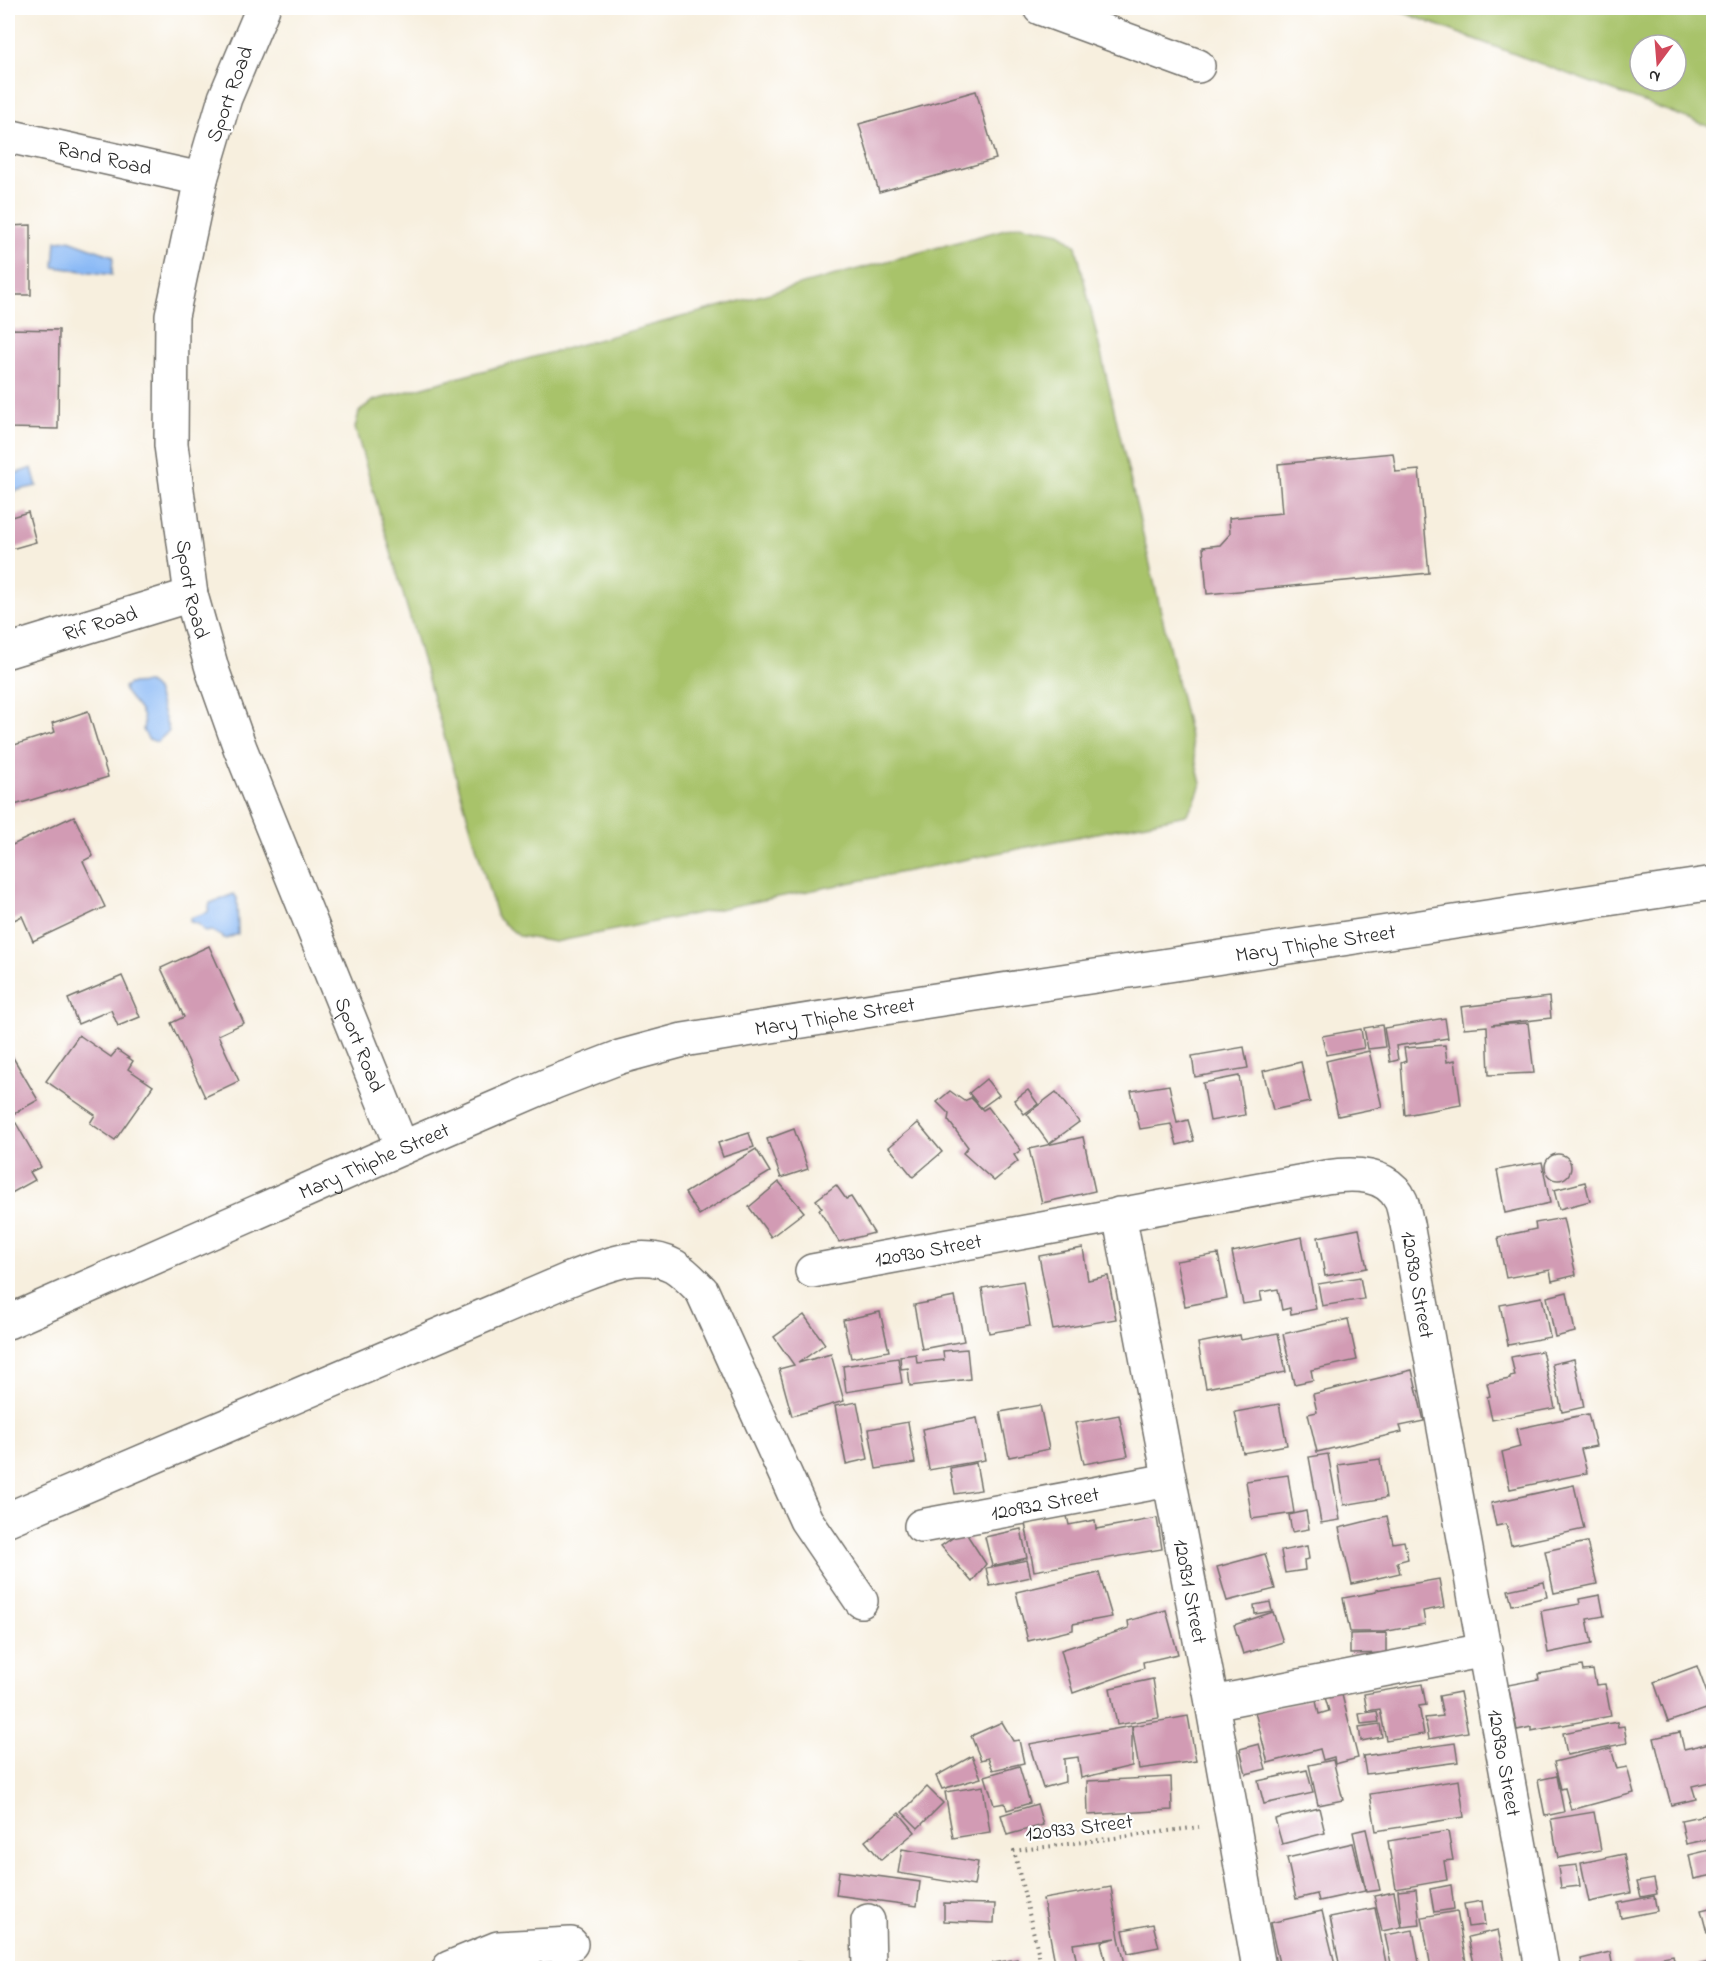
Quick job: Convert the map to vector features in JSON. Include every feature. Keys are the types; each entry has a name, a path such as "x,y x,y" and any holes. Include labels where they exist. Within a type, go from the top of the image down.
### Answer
{"street":[{"name":"Sport Road","path":"263,8 225,98 201,179 172,316 171,445 191,595 213,672 240,748 402,1148"},
{"path":"1040,8 1198,66"},
{"name":"Rand Road","path":"8,136 201,179"},
{"name":"Rif Road","path":"8,651 191,595"},
{"name":"Mary Thiphe Street","path":"8,1322 555,1082 620,1057 683,1040 1713,883"},
{"name":"120930 Street","path":"812,1271 1349,1174 1374,1177 1389,1185 1401,1201 1407,1224 1542,1968"},
{"name":"120931 Street","path":"1119,1214 1212,1703 1259,1968"},
{"path":"8,1520 570,1279 614,1264 631,1260 654,1259 674,1266 702,1291 806,1520 861,1601"},
{"name":"120932 Street","path":"921,1526 1169,1480"},
{"path":"1212,1703 1485,1650"},
{"path":"868,1921 869,1968"},
{"path":"449,1968 498,1948 571,1944"}],"path":[{"name":"120933 Street","path":"1042,1968 1014,1851 1232,1823"}],"green space":[{"path":"1391,8 1713,8 1713,128"},
{"path":"1020,225 1060,233 1076,246 1201,784 1194,803 1186,815 555,942 519,936 497,918 355,428 359,412 372,401"}],"water":[{"path":"69,240 113,256 112,275 54,267 56,241"},
{"path":"32,468 37,486 10,492 8,496 8,476"},
{"path":"149,683 156,690 169,731 157,742 148,739 143,730 141,713 125,692 124,687 129,684"},
{"path":"234,894 237,898 238,934 226,939 212,931 205,932 197,923 190,922 190,918 208,912 210,903"}],"building":[{"path":"976,91 996,159 879,192 859,124"},
{"path":"31,225 31,295 8,295 8,226"},
{"path":"8,329 59,330 58,429 8,428"},
{"path":"1393,453 1396,472 1419,470 1429,573 1207,594 1203,547 1220,545 1230,534 1229,518 1282,513 1278,464"},
{"path":"28,512 36,542 8,550 8,518"},
{"path":"88,711 108,777 8,807 8,747 55,732 52,723"},
{"path":"74,816 93,856 83,861 105,907 33,941 22,916 8,923 8,847"},
{"path":"209,946 244,1023 218,1035 239,1081 205,1097 171,1023 184,1017 161,968"},
{"path":"122,976 140,1017 118,1026 111,1010 78,1024 68,999"},
{"path":"1549,997 1551,1018 1491,1025 1528,1023 1534,1073 1489,1075 1487,1026 1464,1028 1461,1007"},
{"path":"1445,1018 1448,1038 1396,1046 1398,1060 1390,1062 1384,1028"},
{"path":"1382,1025 1385,1047 1368,1049 1364,1028"},
{"path":"1361,1029 1364,1048 1326,1055 1322,1036"},
{"path":"79,1035 111,1057 117,1050 133,1061 128,1069 153,1086 115,1140 90,1123 95,1115 46,1081"},
{"path":"1445,1045 1447,1062 1455,1060 1461,1105 1405,1115 1401,1063 1406,1061 1404,1048"},
{"path":"1244,1047 1248,1068 1195,1077 1192,1056"},
{"path":"8,1049 38,1100 8,1117"},
{"path":"1369,1051 1382,1107 1338,1116 1326,1061"},
{"path":"1301,1062 1310,1102 1273,1110 1263,1071"},
{"path":"1239,1076 1245,1115 1210,1121 1203,1083"},
{"path":"986,1079 999,1095 981,1108 969,1093"},
{"path":"1169,1085 1177,1123 1188,1120 1194,1141 1177,1145 1171,1124 1140,1129 1131,1091"},
{"path":"1028,1090 1038,1104 1024,1114 1014,1100"},
{"path":"950,1091 964,1101 971,1098 983,1110 988,1107 1021,1150 1014,1155 1018,1161 994,1181 963,1153 968,1147 948,1120 949,1114 937,1102"},
{"path":"1056,1092 1079,1122 1049,1144 1027,1114"},
{"path":"16,1123 41,1167 30,1172 35,1180 8,1195 8,1127"},
{"path":"918,1123 942,1152 913,1177 889,1147"},
{"path":"794,1129 808,1169 781,1178 767,1139"},
{"path":"749,1133 754,1147 723,1157 718,1143"},
{"path":"1083,1137 1095,1191 1042,1203 1029,1149"},
{"path":"756,1149 770,1172 699,1215 685,1193"},
{"path":"1558,1154 1567,1158 1571,1167 1567,1176 1558,1180 1549,1176 1545,1167 1549,1158"},
{"path":"1542,1162 1550,1203 1505,1213 1497,1170"},
{"path":"779,1182 804,1212 771,1237 749,1207"},
{"path":"1585,1182 1590,1201 1559,1209 1554,1190"},
{"path":"836,1185 846,1199 851,1197 874,1233 839,1242 819,1210 822,1208 816,1200"},
{"path":"1563,1218 1576,1275 1552,1281 1550,1270 1506,1278 1498,1237 1536,1229 1535,1223"},
{"path":"1359,1229 1367,1268 1325,1276 1318,1237"},
{"path":"1302,1237 1316,1309 1291,1314 1290,1308 1282,1310 1278,1289 1260,1292 1262,1301 1243,1304 1232,1252"},
{"path":"1083,1248 1088,1280 1108,1276 1116,1319 1053,1330 1039,1256"},
{"path":"1218,1254 1227,1298 1185,1306 1176,1261"},
{"path":"1360,1277 1364,1299 1322,1306 1318,1284"},
{"path":"1023,1281 1030,1326 989,1333 982,1288"},
{"path":"1567,1292 1575,1332 1555,1337 1547,1297"},
{"path":"955,1297 964,1341 922,1349 914,1305"},
{"path":"1542,1297 1550,1337 1508,1345 1500,1305"},
{"path":"880,1312 889,1351 851,1358 843,1320"},
{"path":"804,1315 825,1344 798,1363 831,1354 844,1401 792,1416 779,1369 794,1365 774,1337"},
{"path":"1348,1319 1357,1360 1311,1370 1313,1380 1294,1384 1283,1334"},
{"path":"1278,1333 1286,1372 1206,1388 1198,1343 1240,1335 1241,1340"},
{"path":"967,1349 970,1379 910,1386 908,1368 901,1369 900,1356 916,1354 917,1363 944,1360 943,1351"},
{"path":"1542,1351 1555,1408 1492,1420 1487,1397 1490,1396 1487,1383 1515,1376 1511,1357"},
{"path":"898,1358 902,1383 846,1392 843,1366"},
{"path":"1574,1359 1584,1407 1562,1412 1552,1364"},
{"path":"1412,1370 1424,1421 1400,1426 1402,1432 1317,1452 1308,1414 1317,1412 1313,1394"},
{"path":"857,1402 868,1459 846,1464 835,1406"},
{"path":"1279,1404 1287,1445 1243,1453 1235,1412"},
{"path":"1040,1405 1049,1449 1009,1457 1000,1412"},
{"path":"1588,1414 1596,1446 1581,1449 1587,1473 1510,1489 1502,1452 1520,1447 1516,1429"},
{"path":"1119,1415 1128,1456 1084,1464 1075,1423"},
{"path":"977,1418 985,1460 929,1470 922,1429"},
{"path":"908,1422 915,1463 876,1469 869,1429"},
{"path":"1328,1454 1340,1520 1321,1523 1309,1457"},
{"path":"1380,1459 1386,1498 1344,1505 1338,1465"},
{"path":"976,1463 981,1490 955,1494 950,1468"},
{"path":"1288,1475 1294,1513 1252,1519 1246,1481"},
{"path":"1574,1485 1584,1529 1511,1545 1506,1524 1496,1526 1491,1503"},
{"path":"1306,1511 1309,1529 1292,1532 1289,1515"},
{"path":"1067,1516 1069,1525 1095,1520 1096,1529 1157,1518 1162,1549 1034,1571 1025,1523"},
{"path":"1387,1516 1393,1543 1404,1541 1408,1559 1397,1562 1400,1573 1352,1584 1339,1528"},
{"path":"1021,1529 1027,1558 992,1566 985,1537"},
{"path":"964,1530 986,1564 972,1582 941,1546"},
{"path":"1587,1542 1597,1584 1554,1593 1545,1551"},
{"path":"1307,1546 1309,1559 1304,1560 1305,1570 1285,1573 1281,1551"},
{"path":"1265,1554 1275,1589 1227,1601 1217,1567"},
{"path":"1027,1560 1031,1577 990,1586 986,1568"},
{"path":"1099,1573 1112,1617 1073,1624 1073,1630 1028,1641 1016,1592"},
{"path":"1439,1579 1444,1607 1423,1611 1425,1624 1383,1632 1350,1632 1343,1598"},
{"path":"1544,1582 1547,1597 1512,1605 1508,1590"},
{"path":"1600,1595 1604,1616 1587,1619 1592,1644 1548,1653 1541,1611 1580,1604 1579,1599"},
{"path":"1270,1602 1272,1611 1255,1614 1254,1605"},
{"path":"1166,1610 1178,1654 1143,1662 1144,1668 1073,1693 1061,1650 1129,1628 1128,1621"},
{"path":"1273,1612 1283,1642 1243,1654 1234,1625"},
{"path":"1386,1633 1386,1653 1350,1654 1350,1634"},
{"path":"1582,1666 1583,1671 1593,1670 1596,1685 1605,1684 1611,1716 1531,1731 1531,1727 1517,1730 1508,1685 1539,1679 1538,1674"},
{"path":"1697,1666 1712,1707 1668,1722 1654,1682"},
{"path":"1153,1679 1159,1718 1117,1725 1110,1688"},
{"path":"1339,1683 1358,1758 1335,1764 1334,1757 1323,1760 1320,1749 1268,1763 1255,1712 1315,1697 1319,1714 1329,1711 1322,1687"},
{"path":"1422,1684 1426,1705 1419,1706 1424,1734 1386,1740 1380,1709 1367,1711 1364,1694"},
{"path":"1460,1692 1468,1732 1429,1739 1425,1718 1443,1716 1439,1696"},
{"path":"1377,1711 1379,1722 1361,1724 1359,1714"},
{"path":"1188,1716 1196,1761 1139,1769 1132,1726"},
{"path":"1002,1722 1013,1741 1019,1740 1024,1763 993,1770 988,1758 981,1760 971,1736"},
{"path":"1617,1722 1618,1727 1624,1726 1627,1743 1567,1755 1563,1733"},
{"path":"1380,1724 1382,1737 1361,1741 1359,1727"},
{"path":"1132,1726 1132,1766 1081,1778 1078,1757 1064,1759 1065,1782 1043,1788 1029,1744"},
{"path":"1680,1732 1684,1749 1714,1742 1714,1781 1692,1786 1696,1799 1671,1805 1654,1738"},
{"path":"1455,1743 1458,1762 1366,1774 1363,1756"},
{"path":"1259,1744 1266,1769 1246,1774 1240,1749"},
{"path":"1611,1748 1617,1769 1627,1767 1634,1793 1571,1810 1565,1788 1561,1789 1554,1762"},
{"path":"972,1756 981,1778 942,1789 936,1776"},
{"path":"1333,1760 1343,1800 1318,1805 1309,1765"},
{"path":"1019,1766 1030,1803 1007,1810 1005,1803 994,1805 985,1776"},
{"path":"1307,1770 1313,1793 1264,1804 1258,1781"},
{"path":"1557,1776 1564,1812 1545,1816 1538,1780"},
{"path":"1171,1777 1172,1810 1088,1815 1087,1781"},
{"path":"1459,1780 1464,1817 1376,1831 1370,1794"},
{"path":"983,1786 990,1832 953,1838 945,1792"},
{"path":"927,1787 943,1803 918,1828 902,1812"},
{"path":"1037,1804 1043,1825 1007,1835 1001,1815"},
{"path":"1319,1808 1325,1833 1282,1844 1275,1819"},
{"path":"1594,1812 1601,1850 1558,1858 1551,1819"},
{"path":"899,1813 915,1832 881,1860 865,1841"},
{"path":"1714,1813 1714,1838 1686,1844 1681,1820"},
{"path":"1366,1829 1380,1890 1366,1892 1353,1832"},
{"path":"1448,1831 1453,1860 1444,1861 1447,1880 1396,1889 1388,1841"},
{"path":"1353,1843 1365,1891 1319,1901 1317,1894 1296,1899 1287,1858"},
{"path":"902,1849 978,1862 974,1886 898,1873"},
{"path":"1714,1849 1714,1875 1694,1879 1689,1855"},
{"path":"1624,1854 1631,1893 1589,1902 1581,1863"},
{"path":"1577,1865 1580,1886 1561,1888 1558,1867"},
{"path":"839,1871 920,1882 917,1906 836,1895"},
{"path":"1654,1879 1657,1894 1641,1897 1637,1882"},
{"path":"1451,1885 1454,1909 1434,1912 1430,1889"},
{"path":"1111,1887 1126,1968 1107,1968 1101,1942 1116,1938 1073,1944 1078,1968 1056,1968 1043,1899"},
{"path":"1416,1889 1420,1925 1402,1927 1398,1891"},
{"path":"1394,1892 1401,1927 1382,1931 1374,1896"},
{"path":"1654,1896 1657,1911 1621,1918 1618,1903"},
{"path":"1482,1901 1485,1925 1468,1927 1464,1904"},
{"path":"944,1903 995,1904 994,1923 944,1921"},
{"path":"1714,1907 1714,1932 1707,1933 1701,1910"},
{"path":"1375,1908 1387,1968 1340,1968 1330,1917"},
{"path":"1322,1911 1336,1968 1280,1968 1270,1923"},
{"path":"1457,1911 1467,1968 1431,1968 1422,1917"},
{"path":"1153,1924 1159,1947 1128,1953 1123,1930"},
{"path":"1413,1930 1420,1968 1392,1968 1385,1935"},
{"path":"1498,1930 1506,1968 1475,1968 1468,1937"},
{"path":"1610,1952 1613,1968 1583,1968 1581,1959"},
{"path":"1673,1955 1676,1968 1633,1968 1632,1963"},
{"path":"1017,1959 1019,1968 994,1968 993,1963"},
{"path":"1714,1961 1714,1968 1697,1968 1696,1965"},
{"path":"797,1962 837,1967 837,1968 797,1968"}]}
